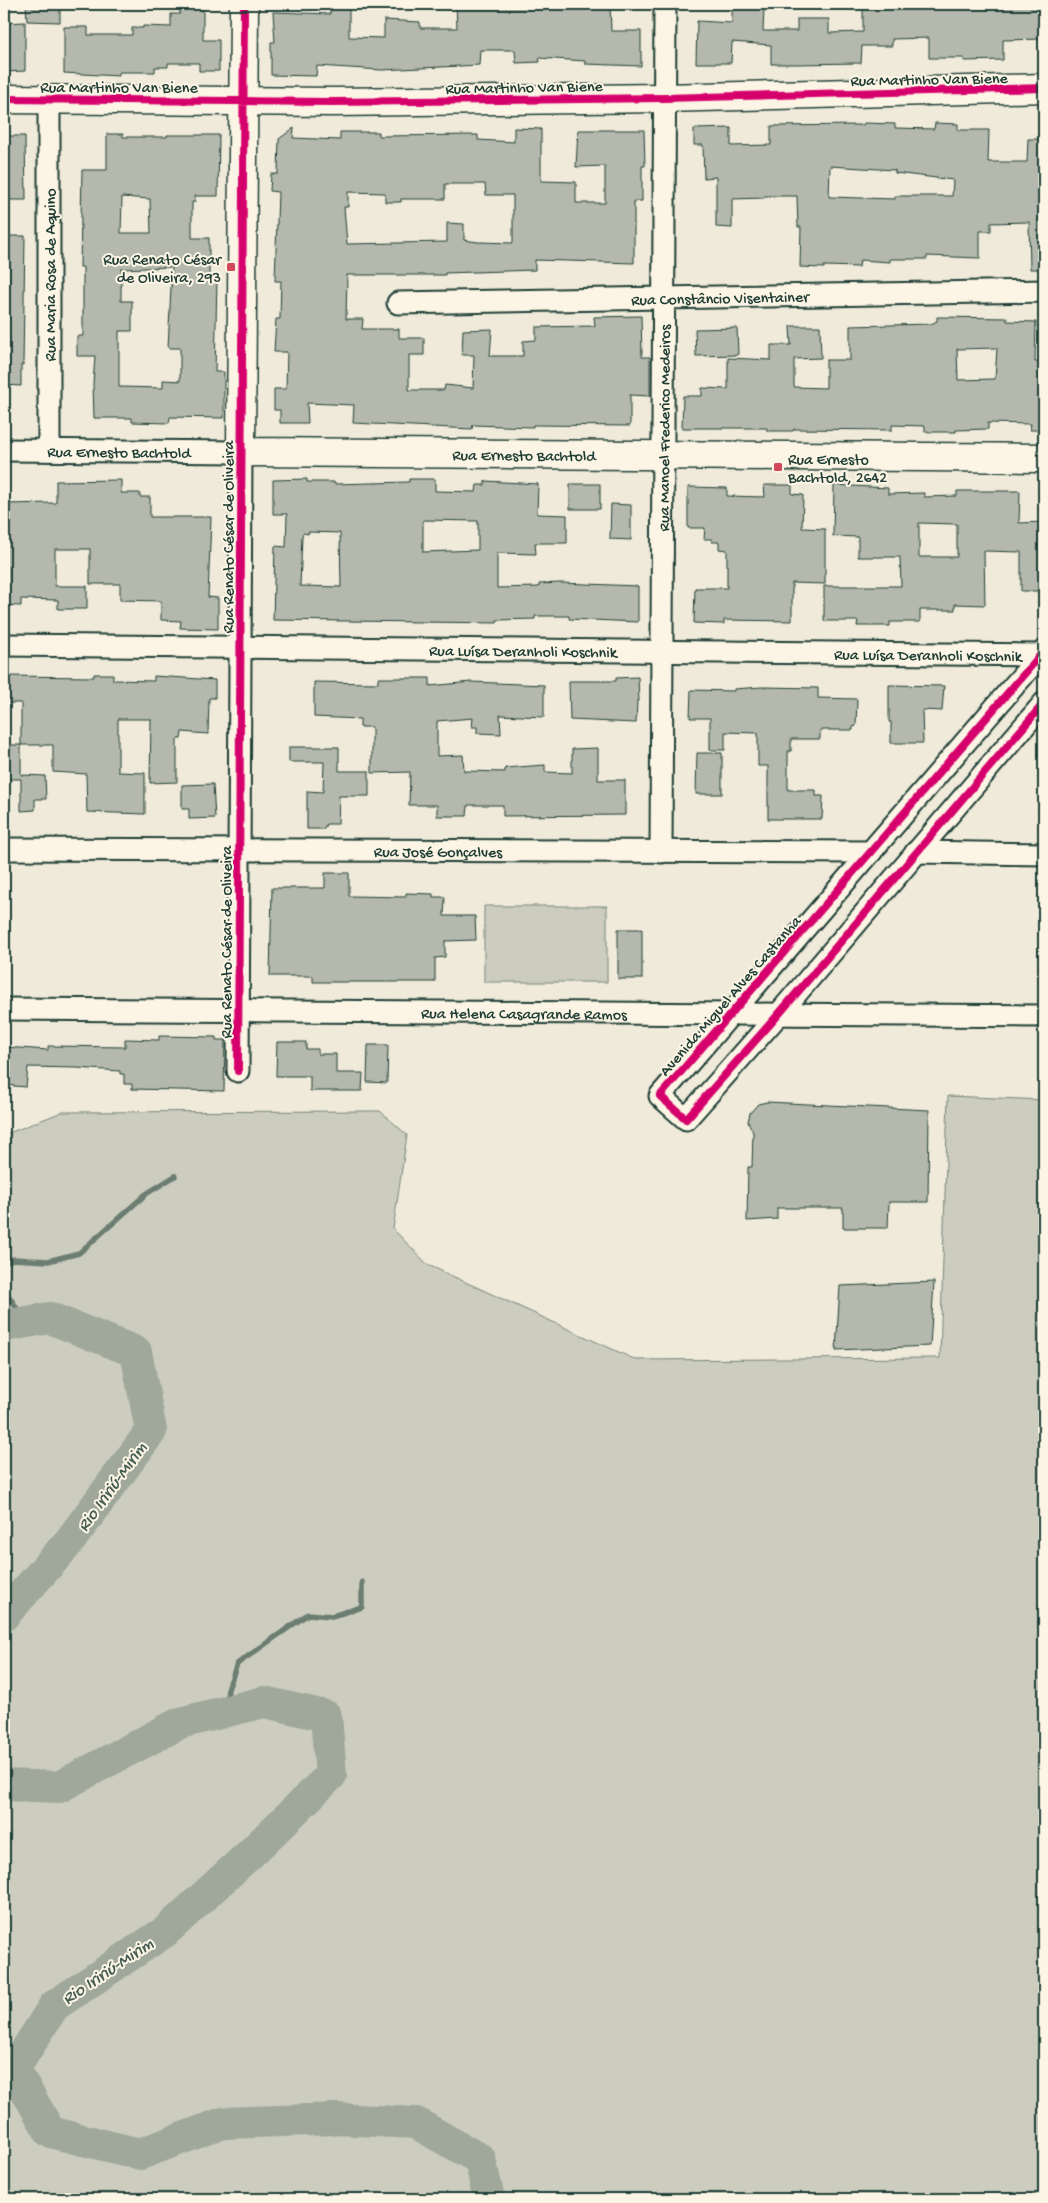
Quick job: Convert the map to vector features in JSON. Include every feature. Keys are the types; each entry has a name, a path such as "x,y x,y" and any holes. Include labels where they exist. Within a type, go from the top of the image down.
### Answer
{"street":[{"name":"Rua Renato César de Oliveira","path":"238,1071 244,4"},
{"name":"Rua Manoel Frederico Medeiros","path":"661,852 664,4"},
{"name":"Rua Martinho Van Biene","path":"4,99 243,101 664,98 1044,88"},
{"name":"Rua Maria Rosa de Aquino","path":"49,100 49,450"},
{"name":"Rua Constâncio Visentainer","path":"398,303 1044,291"},
{"name":"Rua Ernesto Bachtold","path":"4,450 1044,458"},
{"name":"Rua Luísa Deranholi Koschnik","path":"4,645 1042,653"},
{"name":"Avenida Miguel Alves Castanha","path":"1042,653 660,1096 686,1119 778,1015 1044,703"},
{"name":"Rua José Gonçalves","path":"4,849 871,852"},
{"path":"916,852 1044,854"},
{"name":"Rua Helena Casagrande Ramos","path":"4,1009 1044,1016"}],"shaded area":[{"path":"484,906 607,906 607,982 484,982"},
{"path":"948,1096 1044,1100 1044,2199 4,2199 4,1135 62,1112 380,1111 407,1135 393,1229 428,1265 636,1360 940,1358"}],"building":[{"path":"26,4 60,4 60,22 27,21"},
{"path":"330,4 349,4 349,37 384,38 384,20 420,22 420,28 457,28 456,4 610,4 611,31 641,31 641,66 585,64 585,61 539,58 540,62 516,63 515,50 480,50 479,65 382,70 317,66 316,76 271,75 271,42 275,42 273,12 330,14"},
{"path":"863,4 1044,4 1044,39 1003,40 1003,60 964,61 964,58 929,58 929,38 892,39 892,46 862,46 861,63 796,64 771,64 771,45 732,42 731,63 696,63 697,21 732,23 732,7 764,9 763,31 797,31 797,19 829,19 829,33 863,32"},
{"path":"180,8 203,8 203,40 219,40 219,71 199,71 199,63 168,63 168,67 155,67 155,72 119,72 119,76 64,73 64,27 88,27 88,35 132,35 132,28 143,28 143,26 171,27 171,14 180,14"},
{"path":"25,22 25,71 4,72 4,23"},
{"path":"864,123 895,124 895,128 934,129 935,123 958,124 958,130 989,130 988,162 1027,162 1028,139 1044,139 1044,269 1030,269 1029,222 991,223 991,231 980,231 980,258 927,256 927,259 890,259 890,262 860,260 859,267 824,266 824,268 800,267 801,227 798,227 797,196 764,196 764,198 732,199 732,228 716,227 716,177 704,178 703,145 694,145 694,129 731,128 731,146 771,145 771,126 863,125","holes":["830,166 895,170 895,173 953,180 952,196 895,196 895,199 829,197"]},
{"path":"294,128 293,138 340,140 340,132 379,132 379,136 478,135 478,140 514,142 514,128 541,129 541,181 576,182 576,203 605,203 605,166 576,167 578,130 644,130 645,166 642,166 642,201 634,201 634,263 535,260 535,270 445,273 445,275 347,275 346,319 363,319 362,329 399,329 399,338 424,338 424,355 409,355 409,390 444,390 445,385 473,388 474,355 462,355 463,330 492,329 490,356 523,356 523,341 536,340 536,327 595,326 594,317 641,316 642,357 650,357 650,396 630,395 630,426 533,425 533,427 473,425 472,429 353,423 354,405 307,403 308,423 280,423 280,410 274,410 274,389 286,389 287,352 274,352 276,319 280,319 281,281 275,281 278,192 270,191 271,174 278,174 279,139","holes":["445,184 485,184 486,195 513,195 513,243 464,240 464,224 447,223 447,242 347,244 344,207 348,207 348,192 385,193 385,202 401,202 401,199 445,199"]},
{"path":"107,134 123,134 123,137 219,135 218,196 195,196 195,202 192,202 192,238 209,238 209,276 217,277 215,372 224,372 224,418 170,417 169,423 132,422 132,418 94,418 93,384 95,356 77,356 77,336 83,336 83,267 80,267 82,170 107,170","holes":["122,197 150,199 151,233 121,233","172,267 168,348 180,348 180,381 163,380 163,388 119,387 119,331 132,331 132,301 121,301 121,269"]},
{"path":"4,136 25,136 26,200 4,200"},
{"path":"4,236 25,236 21,386 4,385"},
{"path":"937,317 1007,318 1007,321 1036,322 1035,362 1044,362 1044,430 1030,430 1031,424 988,423 988,429 956,430 956,432 925,432 925,426 892,425 892,430 794,429 793,431 767,431 767,428 682,428 683,396 702,396 702,388 728,389 728,358 771,360 771,345 791,345 790,326 820,326 821,358 794,359 794,387 826,388 826,360 850,360 850,326 931,324 937,321","holes":["997,348 995,379 958,380 957,349"]},
{"path":"737,328 738,355 696,356 695,329"},
{"path":"307,479 307,482 334,482 334,484 409,482 409,479 435,479 435,491 476,492 477,485 485,485 485,481 538,484 537,514 567,515 567,543 535,543 536,554 497,553 497,588 539,587 539,584 560,583 638,586 638,622 569,619 569,616 535,616 535,619 497,620 497,623 273,620 275,546 286,547 287,514 273,514 273,480","holes":["423,520 478,521 478,550 423,552","308,532 340,533 341,587 300,586 302,536 303,533 308,534"]},
{"path":"121,480 121,493 140,493 140,497 150,497 150,517 211,517 208,597 218,598 218,629 180,628 181,621 161,620 161,601 120,600 120,584 90,584 90,549 55,549 55,586 87,586 87,609 58,609 58,600 21,599 21,606 4,605 4,504 56,503 56,481"},
{"path":"570,484 600,484 600,509 570,509"},
{"path":"764,485 792,485 792,494 803,495 802,528 825,529 825,584 792,583 792,621 724,620 724,624 694,623 695,588 727,588 727,550 719,549 719,542 712,542 712,539 704,539 705,528 688,528 688,487 727,488 727,496 765,497"},
{"path":"834,485 888,488 888,494 924,493 924,497 957,496 957,491 1020,491 1019,523 1044,522 1044,591 1021,591 1021,552 984,551 985,605 955,604 955,610 920,610 920,622 890,622 890,626 857,626 858,621 824,621 824,586 901,586 900,557 858,557 858,537 833,536","holes":["919,523 957,524 957,557 919,557"]},
{"path":"611,504 631,505 631,540 610,539"},
{"path":"94,674 113,674 113,680 154,681 154,676 215,680 215,698 209,698 208,734 182,732 181,739 177,739 177,782 150,783 151,719 118,719 118,772 145,773 145,814 87,812 86,774 53,772 53,745 21,745 21,703 4,703 4,676 94,677"},
{"path":"638,677 639,701 637,701 636,723 570,720 569,681 616,681 616,678"},
{"path":"378,678 430,678 430,686 471,682 544,685 544,717 500,715 501,734 477,733 477,727 472,727 473,718 437,721 437,756 463,755 464,771 505,772 505,768 545,765 545,772 572,773 572,749 598,748 598,780 625,780 625,815 503,816 503,805 468,805 467,816 437,816 437,805 409,805 410,772 372,773 372,727 360,727 360,719 314,717 314,682 378,683"},
{"path":"889,685 944,686 942,711 922,710 923,743 891,743"},
{"path":"762,687 818,688 818,698 857,699 856,726 853,727 853,730 820,730 820,739 791,739 791,751 788,751 788,790 816,790 816,796 823,796 822,819 768,819 768,766 758,766 758,733 725,732 725,750 710,750 710,718 690,718 691,690 734,691 734,689"},
{"path":"4,745 21,745 21,775 45,776 46,799 35,799 35,810 21,811 21,779 4,779"},
{"path":"289,747 339,747 339,771 369,771 369,796 339,796 338,824 326,824 324,829 307,829 307,791 323,792 324,762 289,762"},
{"path":"697,753 722,753 722,794 696,794"},
{"path":"213,784 215,818 189,819 189,809 182,809 182,785"},
{"path":"325,873 349,873 349,896 406,897 406,893 433,894 433,897 445,897 444,916 475,916 476,940 445,941 445,957 435,958 435,982 313,982 313,976 270,976 272,888 325,888"},
{"path":"618,929 642,929 642,979 618,979"},
{"path":"159,1036 216,1037 216,1040 225,1040 224,1091 132,1089 132,1084 124,1084 124,1074 120,1074 120,1071 77,1068 28,1067 26,1087 4,1085 4,1047 48,1050 48,1046 125,1047 125,1039 159,1040"},
{"path":"277,1042 306,1042 306,1049 318,1049 318,1054 336,1054 336,1073 363,1073 362,1091 310,1091 310,1076 276,1076"},
{"path":"368,1045 388,1045 387,1083 367,1082"},
{"path":"767,1102 929,1110 928,1202 889,1202 888,1228 843,1228 843,1208 777,1208 777,1219 747,1221 748,1167 752,1167 753,1132 748,1122 750,1113 758,1104"},
{"path":"934,1282 930,1346 836,1350 840,1286"}],"waterway":[{"path":"4,1263 13,1259 48,1261 79,1253 146,1194 175,1176"},
{"path":"4,1289 26,1322"},
{"name":"Rio Iririú-Mirim","path":"4,1326 50,1318 136,1352 151,1431 69,1542 4,1615"},
{"path":"226,1711 228,1689 237,1664 308,1614 332,1616 362,1607 362,1582"},
{"name":"Rio Iririú-Mirim","path":"4,1785 59,1787 180,1723 264,1702 326,1716 331,1775 252,1852 166,1931 54,2006 14,2069 50,2132 140,2154 223,2123 336,2119 416,2123 480,2159 489,2199"}],"cycle path":[{"path":"238,1071 244,4"},
{"path":"4,99 334,102 664,98 1044,88"},
{"path":"1044,651 660,1096 686,1119 778,1015 1044,703"}],"place":[{"name":"Rua Renato César de Oliveira, 293","path":"231,267"},
{"name":"Rua Ernesto Bachtold, 2642","path":"778,467"}]}
